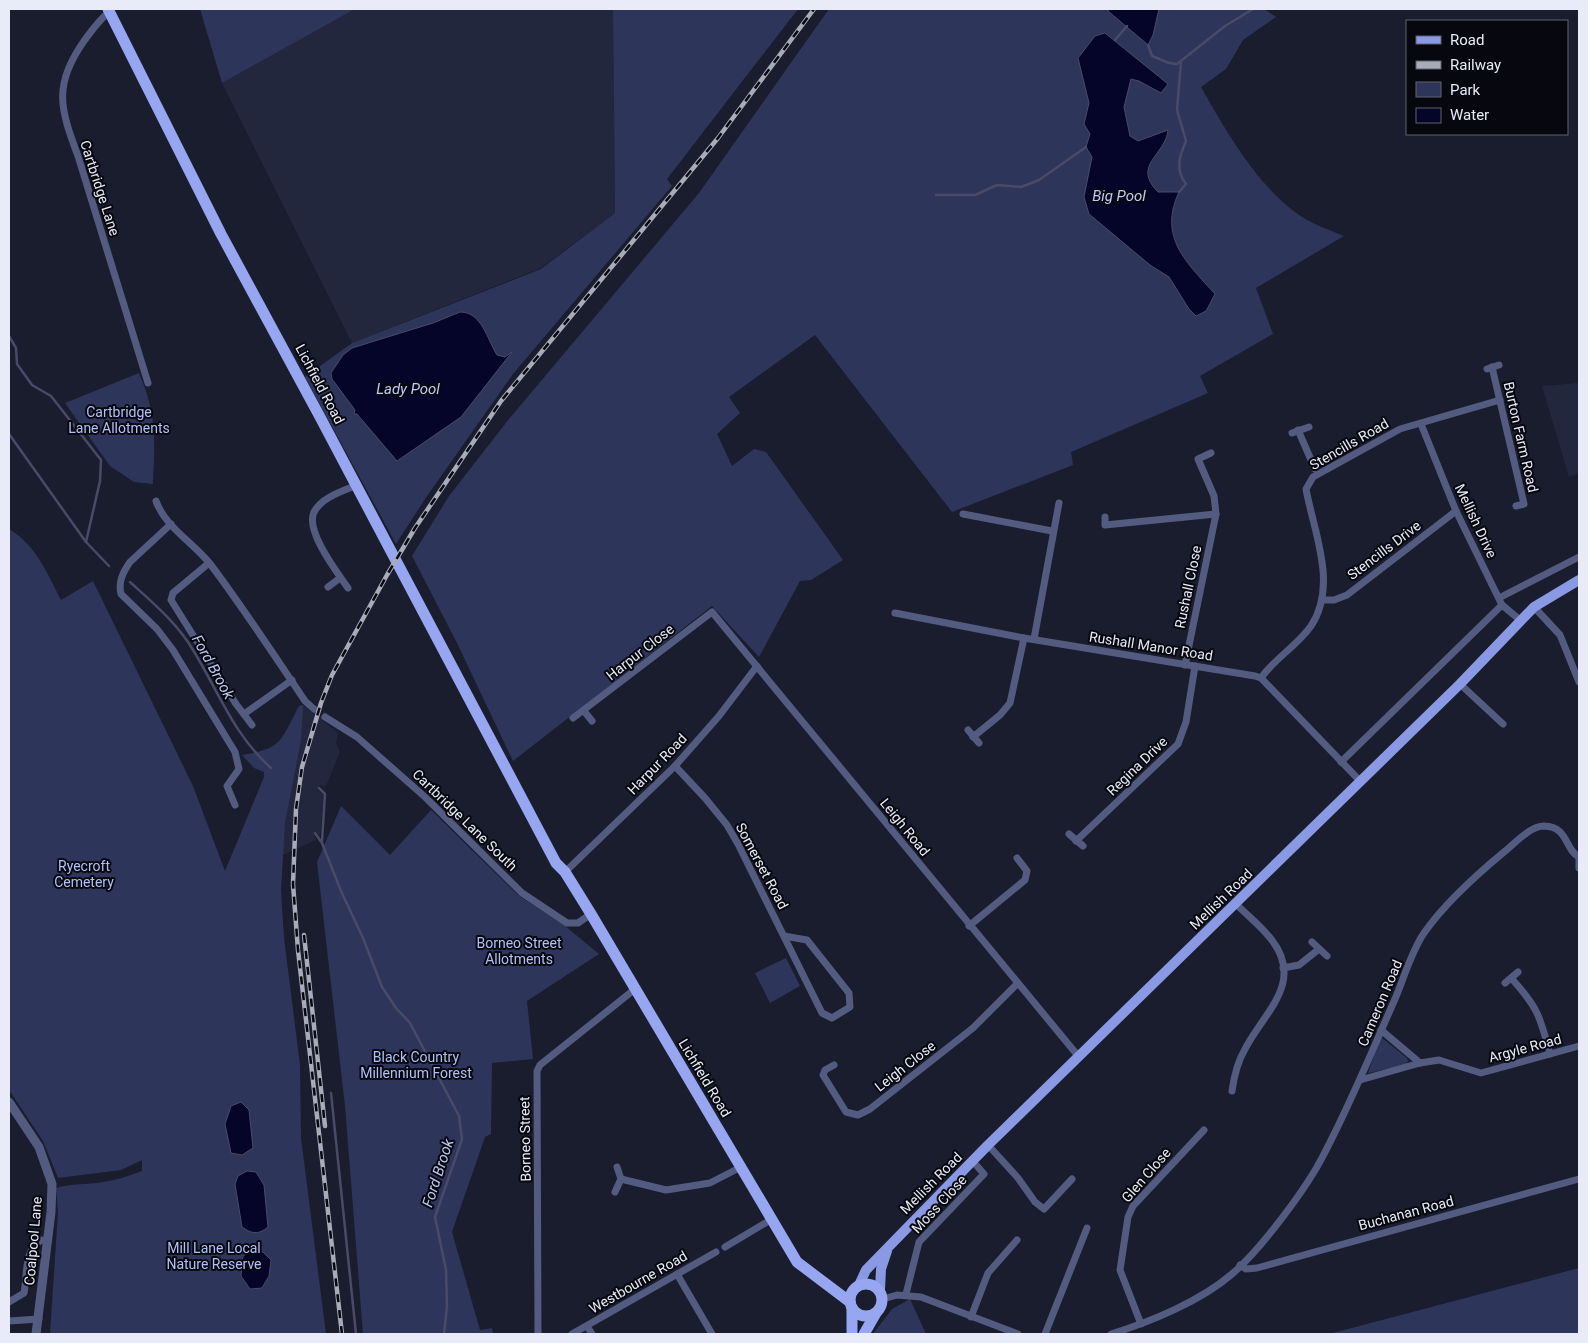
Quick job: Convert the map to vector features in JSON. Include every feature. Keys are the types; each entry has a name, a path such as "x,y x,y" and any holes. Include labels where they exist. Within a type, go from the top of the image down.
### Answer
{"highway":[{"name":"Lichfield Road","path":"109,10 220,234 357,485 556,863 565,872 591,914 801,1267 851,1305"},
{"path":"830,1289 871,1284 881,1295 881,1308 864,1334"},
{"path":"852,1334 851,1305 856,1287"},
{"path":"851,1305 862,1316 876,1313"}],"main road":[{"name":"Mellish Road","path":"856,1287 866,1270 988,1145 1361,782 1460,684 1520,620 1534,607 1579,580"},
{"name":"Mellish Road","path":"881,1295 881,1270 888,1248"}],"street":[{"name":"Cartbridge Lane","path":"109,10 92,29 71,61 61,88 62,105 64,120 78,156 148,383"},
{"name":"Burton Farm Road","path":"1492,367 1524,504 1516,506"},
{"name":"Stencills Road","path":"1261,678 1270,665 1298,641 1310,626 1323,600 1322,568 1306,489 1313,477 1400,429 1500,400"},
{"name":"Mellish Drive","path":"1421,424 1456,511 1500,601 1520,620"},
{"path":"1309,426 1295,432 1315,469 1319,472"},
{"name":"Rushall Close","path":"1185,665 1216,514 1214,496 1198,459 1211,453"},
{"path":"348,588 340,578 314,532 312,520 315,511 331,496 357,485"},
{"path":"156,501 159,509 171,524 209,563 314,709"},
{"path":"1034,639 1052,530 1059,503"},
{"path":"982,518 984,509"},
{"name":"Stencills Drive","path":"1323,600 1334,600 1347,595 1456,511"},
{"path":"963,514 1052,530"},
{"path":"1104,517 1105,525 1216,514"},
{"path":"171,524 130,562 119,586 121,594 157,629 173,650 235,752 239,769 227,786 235,805"},
{"path":"1341,762 1500,601 1579,557"},
{"path":"209,563 173,594 171,600 252,725"},
{"path":"328,587 340,578"},
{"path":"1534,607 1560,635 1579,682"},
{"name":"Leigh Road","path":"712,612 1078,1057"},
{"name":"Harpur Close","path":"574,718 712,612"},
{"name":"Rushall Manor Road","path":"895,613 1024,638 1261,678"},
{"path":"973,737 1000,715 1010,703 1024,638"},
{"name":"Harpur Road","path":"565,872 675,766 719,716 757,666"},
{"name":"Regina Drive","path":"1076,841 1178,744 1186,722 1195,666"},
{"path":"1261,678 1361,782"},
{"path":"244,714 292,680"},
{"path":"1460,684 1503,724"},
{"path":"584,711 592,721"},
{"name":"Cartbridge Lane South","path":"325,717 364,742 425,797 522,893 567,923 578,923 591,914"},
{"path":"968,730 979,743"},
{"name":"Somerset Road","path":"675,766 727,825 822,1013 832,1018 837,1017 850,1007 849,993 807,940 784,936"},
{"name":"Cameron Road","path":"1111,1334 1141,1324 1205,1292 1231,1274 1243,1263 1287,1209 1324,1156 1360,1080 1423,935 1458,894 1484,869 1538,827 1548,827 1560,831 1565,836 1573,852 1579,857"},
{"path":"1069,834 1083,846"},
{"path":"1579,857 1579,868"},
{"path":"969,926 1025,880 1026,871 1017,860"},
{"path":"1232,1091 1243,1052 1278,1000 1282,989 1283,968 1279,953 1271,939 1236,904"},
{"path":"1312,942 1327,956"},
{"path":"1283,968 1299,965 1319,949"},
{"path":"1518,972 1509,981 1534,1003 1540,1017 1550,1054"},
{"name":"Leigh Close","path":"834,1065 825,1070 823,1076 846,1112 858,1115 870,1109 973,1028 1017,984"},
{"name":"Borneo Street","path":"538,1334 537,1071 540,1066 635,990"},
{"path":"1381,1030 1420,1063"},
{"name":"Argyle Road","path":"1360,1080 1420,1063 1439,1060 1481,1073 1579,1046"},
{"path":"1224,1076 1234,1079"},
{"name":"Coalpool Lane","path":"9,1102 39,1147 52,1184 48,1241 36,1334"},
{"name":"Glen Close","path":"1141,1324 1120,1270 1128,1217 1133,1206 1199,1131"},
{"path":"988,1145 1018,1178 1034,1202 1044,1209 1072,1179"},
{"name":"Moss Close","path":"906,1294 919,1242 984,1174 977,1166"},
{"path":"615,1192 621,1179 617,1167"},
{"path":"621,1179 659,1189 672,1189 710,1183 741,1167"},
{"name":"Buchanan Road","path":"1243,1263 1246,1269 1257,1268 1579,1179"},
{"path":"725,1247 772,1219"},
{"path":"1044,1334 1087,1228"},
{"path":"9,1302 24,1293 28,1256 33,1246 41,1240 48,1241"},
{"path":"971,1316 988,1273 1017,1240"},
{"name":"Westbourne Road","path":"572,1334 716,1252"},
{"path":"677,1274 712,1334"},
{"path":"881,1295 906,1294 921,1297 1018,1334"},
{"path":"9,1321 39,1319"},
{"path":"587,1326 592,1334"}],"shaded area":[{"path":"355,9 613,9 615,213 541,268 352,343 222,83"},
{"path":"1579,383 1579,473 1569,477 1542,386"},
{"path":"303,705 338,733 336,743 340,752 326,786 320,785 317,790 324,795 320,836 316,832 314,834 316,840 281,856 299,706"}],"green space":[{"path":"200,9 355,9 222,83"},
{"path":"613,9 798,9 667,179 672,186 513,374 425,499 396,544 305,377 352,343 541,269 615,213"},
{"path":"829,9 1264,9 1276,17 1243,40 1226,69 1201,87 1244,157 1269,189 1299,215 1344,236 1256,288 1273,334 1200,376 1208,393 1071,452 1073,465 952,512 815,335 729,397 740,413 717,434 732,466 754,449 766,452 843,560 811,580 800,581 759,657 712,606 513,761 457,643 412,556 449,496 509,419 699,193"},
{"name":"Cartbridge Lane Allotments","path":"139,373 149,402 154,427 153,484 134,482 110,466 65,403"},
{"path":"9,529 34,551 61,600 93,581 193,786 225,871 264,777 264,772 254,768 242,755 273,746 284,735 299,706 303,705 301,741 285,823 281,890 284,938 300,1065 301,1138 326,1334 50,1334 58,1212 56,1188 103,1182 127,1176 142,1171 142,1160 121,1170 58,1178 43,1141 9,1090"},
{"name":"Black Country Millennium Forest","path":"341,806 390,855 431,810 519,896 564,925 599,954 527,1001 533,1059 492,1063 491,1134 485,1137 452,1232 480,1330 492,1328 493,1334 363,1334 345,1106 317,862"},
{"path":"786,958 800,986 770,1003 755,973"},
{"path":"1382,1038 1407,1058 1408,1061 1405,1065 1368,1073 1379,1040"},
{"path":"1579,1268 1579,1334 1329,1334"},
{"path":"910,1299 926,1334 873,1334 892,1309"}],"water":[{"path":"1109,9 1159,9 1153,35 1148,45 1108,11"},
{"name":"Big Pool","path":"1105,33 1168,84 1161,93 1139,81 1131,79 1124,107 1130,136 1138,141 1168,130 1166,139 1152,160 1148,174 1151,183 1158,192 1179,192 1173,208 1172,222 1178,248 1185,260 1215,294 1206,311 1196,316 1189,309 1169,277 1150,265 1089,214 1084,197 1092,157 1086,147 1090,134 1084,124 1089,103 1078,58 1095,36"},
{"name":"Lady Pool","path":"460,312 474,316 479,321 497,355 505,357 512,352 461,417 397,461 357,414 354,414 355,410 332,379 331,373 343,355 352,348 433,323"},
{"path":"241,1102 249,1110 253,1148 242,1155 231,1153 225,1124 231,1106"},
{"path":"247,1171 256,1172 264,1185 268,1227 258,1232 252,1232 242,1227 235,1184 238,1176"},
{"path":"250,1252 263,1252 271,1260 269,1276 262,1288 250,1289 241,1276 243,1256"}],"waterway":[{"path":"1148,45 1152,56 1177,64 1225,26 1253,9"},
{"path":"1115,40 1127,26"},
{"path":"1179,192 1186,184 1179,168 1180,158 1186,141 1177,110 1181,62"},
{"path":"936,195 975,195 997,185 1021,187 1039,180 1086,147"},
{"path":"9,336 16,348 17,364 32,385 51,396 101,460 100,481 86,542"},
{"name":"Ford Brook","path":"9,434 86,542 109,566"},
{"name":"Ford Brook","path":"130,582 164,614 187,640 236,727 271,768"},
{"name":"Ford Brook","path":"319,788 325,794 322,841"},
{"name":"Ford Brook","path":"315,833 322,843 382,987 396,1008 410,1023 459,1116 462,1139 435,1217 446,1270 447,1306 444,1334"},
{"path":"331,1093 356,1334"}],"tunnel":[{"path":"314,709 325,717"}],"railway":[{"path":"342,1334 298,950 293,884 296,809 302,767 321,703 332,675 415,528 501,401 718,138 814,9"},
{"path":"304,935 325,1126"}],"park label":[{"name":"Ryecroft Cemetery","path":"84,874"},
{"name":"Borneo Street Allotments","path":"519,952"},
{"name":"Mill Lane Local Nature Reserve","path":"214,1256"}]}
